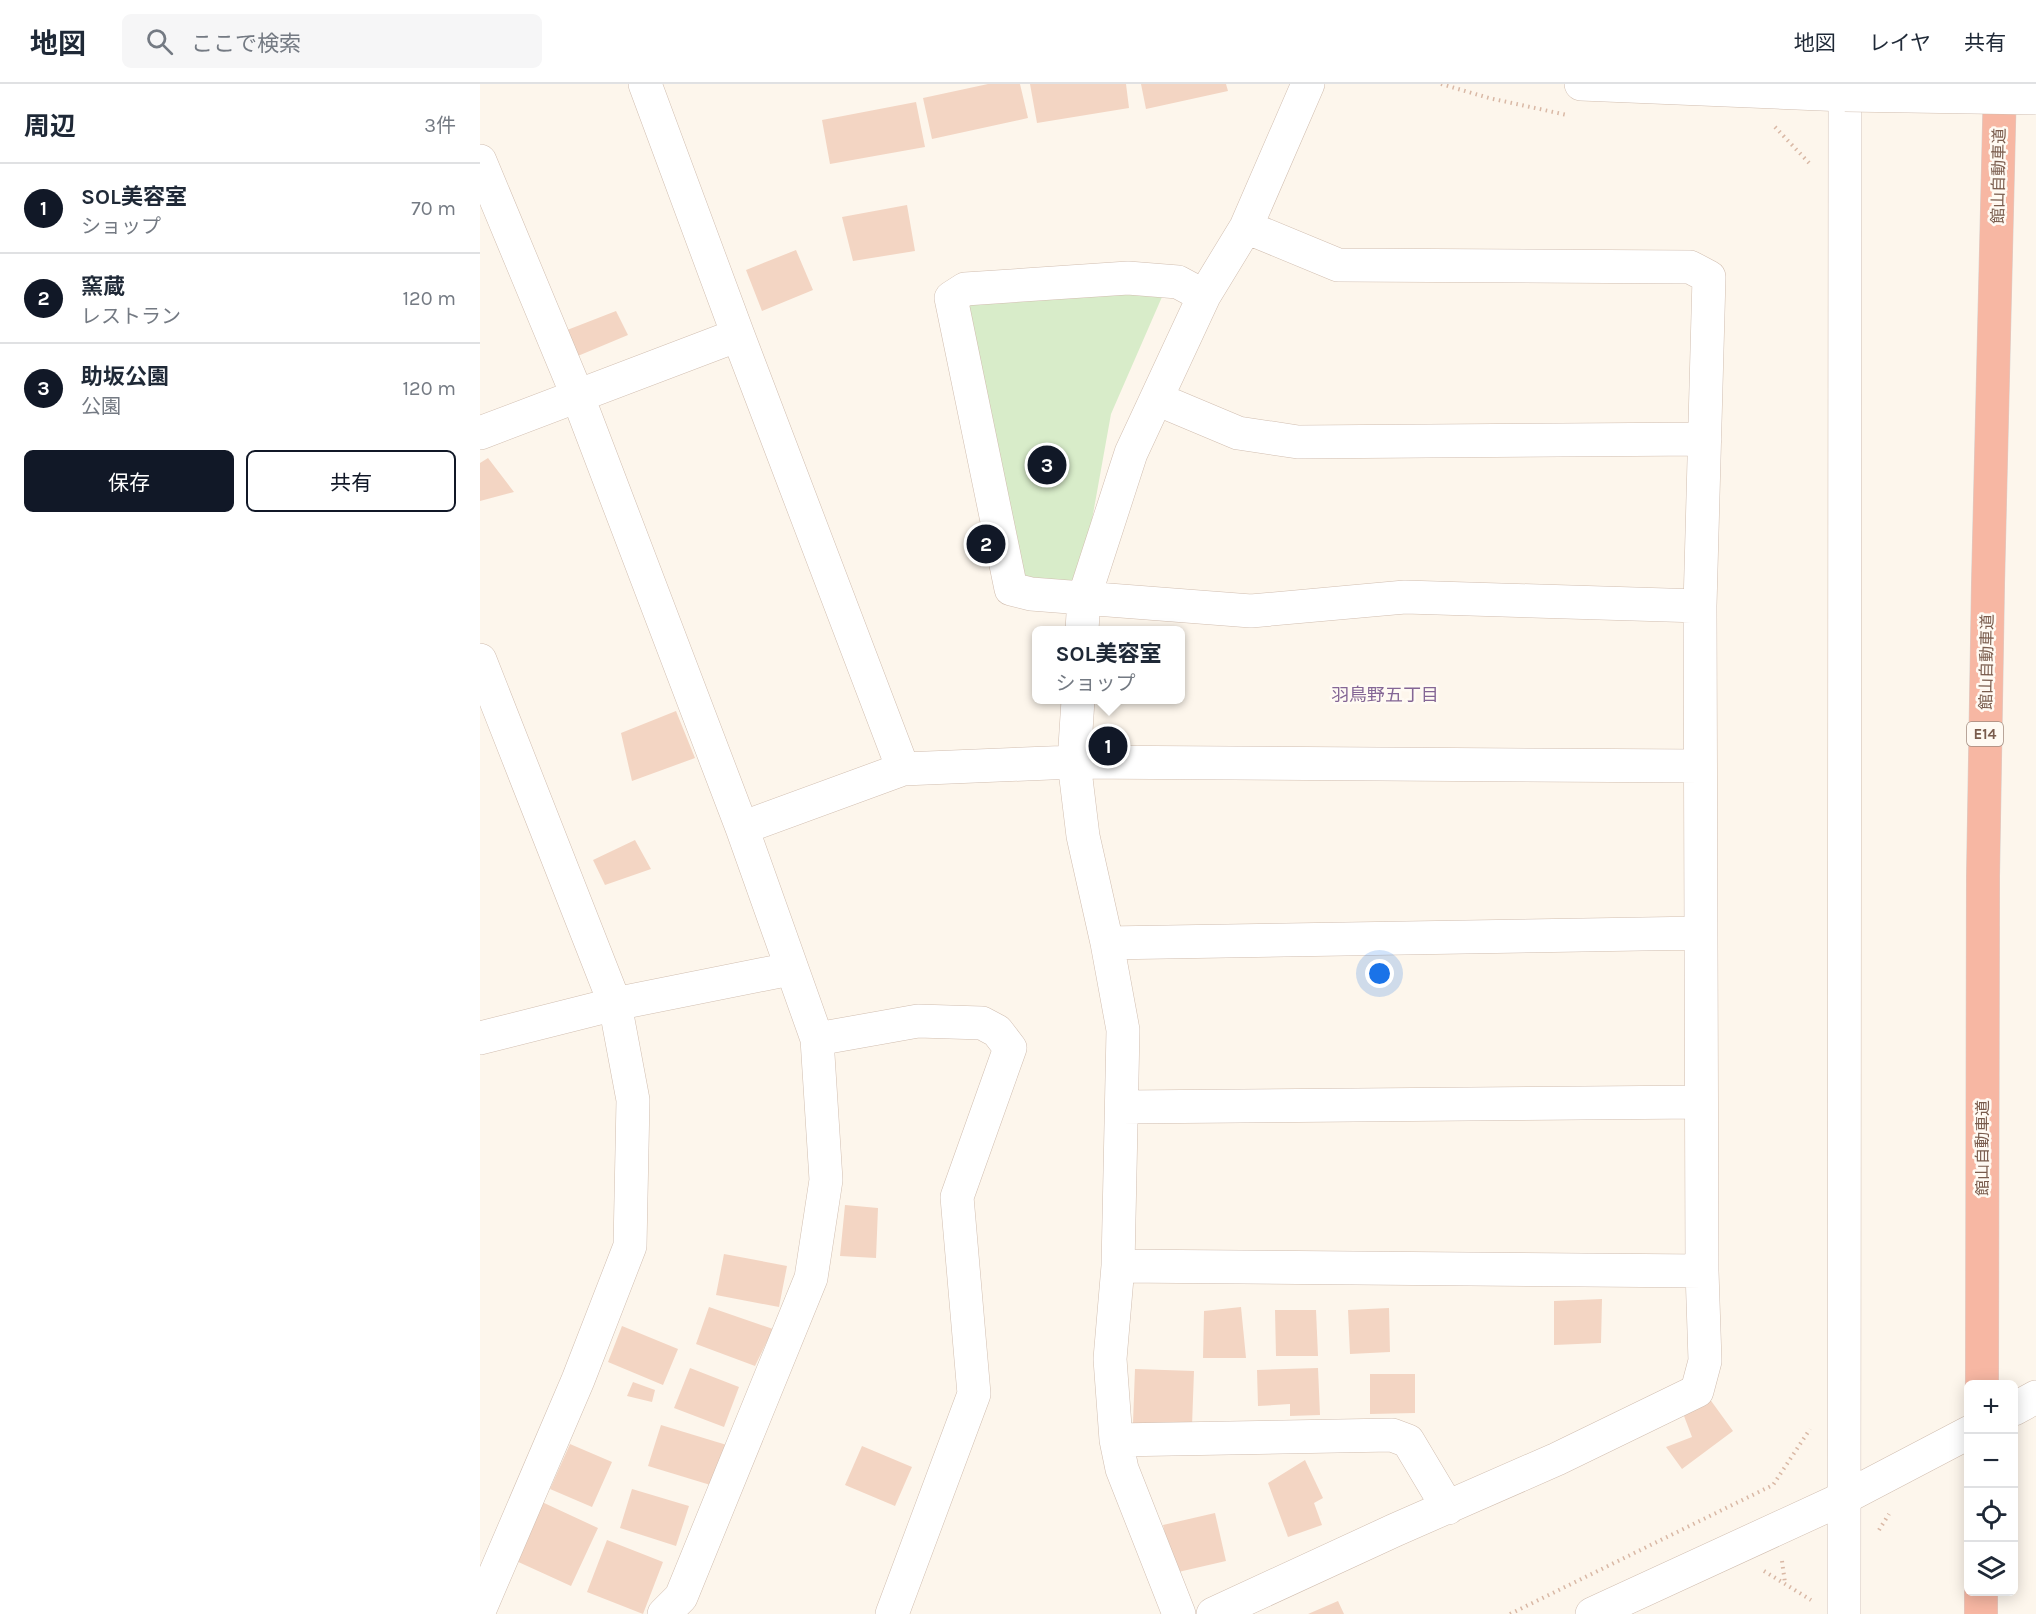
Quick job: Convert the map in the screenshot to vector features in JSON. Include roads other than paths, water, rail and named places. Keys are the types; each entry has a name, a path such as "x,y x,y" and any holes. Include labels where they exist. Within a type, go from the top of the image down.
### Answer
{"highway":[{"name":"館山自動車道","path":"1982,1380 1983,854 2000,84"},
{"path":"1981,1596 1981,1614"}],"street":[{"path":"645,84 903,769"},
{"path":"1082,626 1084,598 1131,453 1204,296 1246,227 1308,84"},
{"path":"1581,84 1845,89 2036,98"},
{"path":"1844,1614 1845,89"},
{"path":"480,161 578,397 742,828 790,969 817,1039 826,1180 811,1278 681,1596 664,1614"},
{"path":"1213,1614 1557,1459 1697,1391 1705,1360 1702,1270 1700,606 1709,277 1690,267 1338,265 1246,227"},
{"path":"1204,296 1178,282 1128,278 965,289 951,298 1011,589 1031,594 1251,611 1405,597 1700,606"},
{"path":"480,433 738,335"},
{"path":"1157,399 1238,433 1298,442 1705,439"},
{"path":"480,660 615,1004 633,1100 630,1246 578,1380 480,1609"},
{"path":"1078,704 1074,762 1083,836 1107,943 1123,1030 1118,1266 1110,1359 1116,1440 1122,1469 1179,1614"},
{"path":"742,828 903,769 1074,762 1700,766"},
{"path":"1107,943 1701,933"},
{"path":"480,1038 615,1004 790,969"},
{"path":"817,1039 918,1021 982,1023 997,1031 1010,1048 957,1197 974,1394 892,1614"},
{"path":"1122,1107 1701,1102"},
{"path":"1118,1266 1702,1270"},
{"path":"2018,1406 2036,1397"},
{"path":"1592,1614 1844,1498 1966,1434"},
{"path":"1116,1440 1392,1435 1408,1441 1448,1508"}],"place":[{"name":"助坂公園","path":"1047,465"},
{"name":"窯蔵","path":"986,544"},
{"name":"SOL美容室","path":"1108,746"}],"district":[{"name":"羽鳥野五丁目","path":"1385,695"}]}
